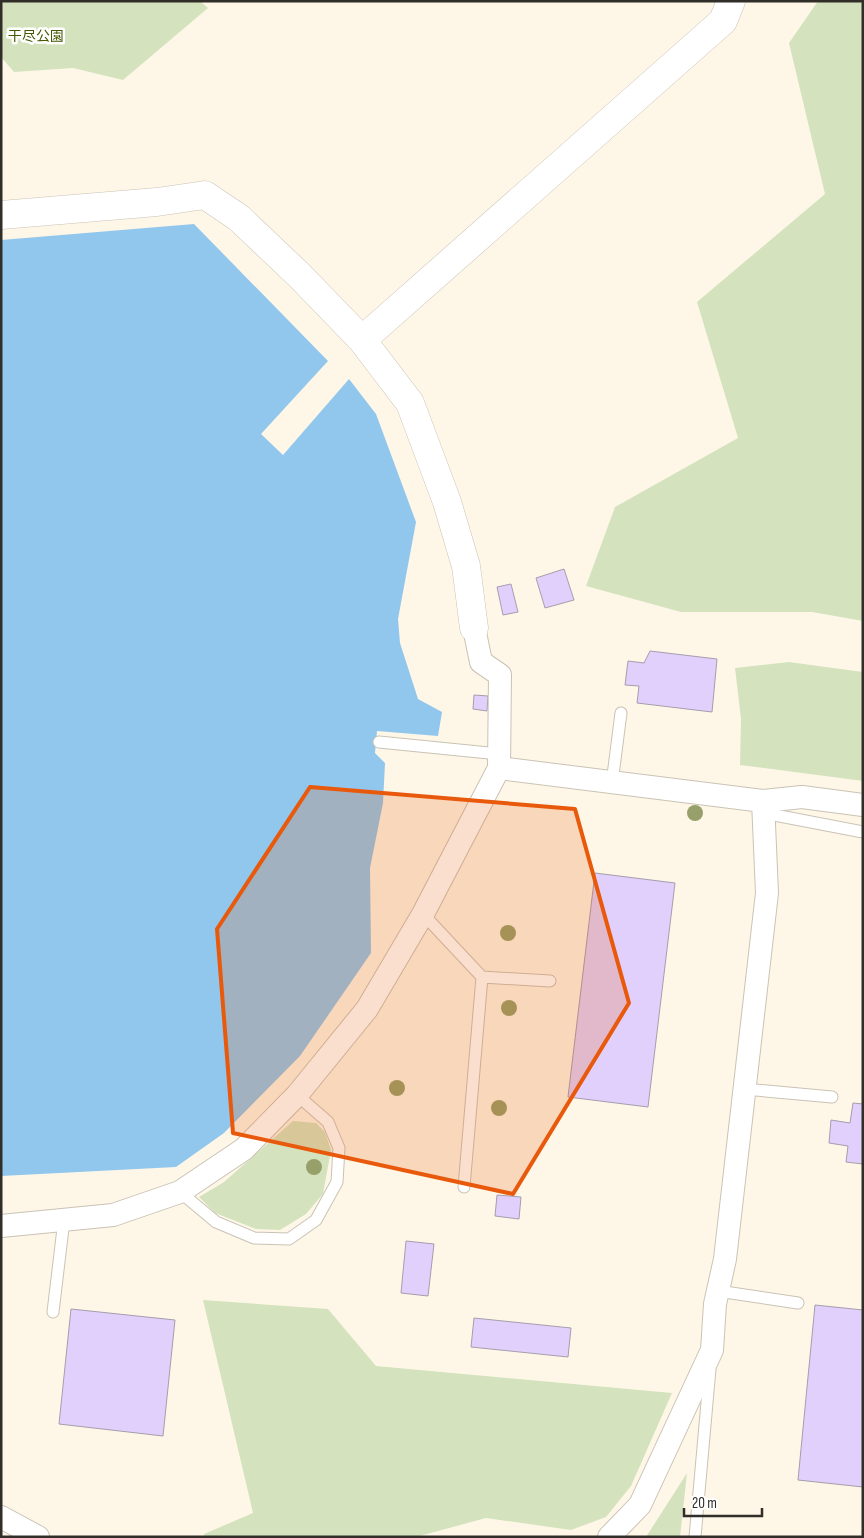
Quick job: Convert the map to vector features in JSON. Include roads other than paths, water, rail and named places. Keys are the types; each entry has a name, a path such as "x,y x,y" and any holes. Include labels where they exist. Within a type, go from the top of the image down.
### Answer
{"street":[{"path":"362,340 723,21 731,1"},
{"path":"1,215 157,202 205,195 239,218 299,275 362,340 410,402 447,502 466,566 474,628 481,662 500,675 499,761 423,914 367,1009 297,1096 244,1149 180,1192 113,1215 1,1226"},
{"path":"499,761 612,783 763,807 802,797 863,805"},
{"path":"609,1537 640,1505 712,1350 718,1291 725,1259 767,893 763,807"},
{"path":"1,1517 38,1537"}],"lane":[{"path":"612,783 621,713"},
{"path":"379,742 499,761"},
{"path":"763,807 863,832"},
{"path":"423,914 482,976 550,982"},
{"path":"464,1187 482,976"},
{"path":"744,1089 832,1097"},
{"path":"180,1192 216,1222 254,1238 289,1239 316,1220 337,1182 339,1148 328,1122 297,1096"},
{"path":"53,1312 64,1220"},
{"path":"718,1291 798,1303"},
{"path":"695,1537 712,1350"}],"water":[{"path":"194,224 328,361 261,434 283,455 349,379 376,414 416,522 398,619 400,643 418,699 442,712 438,736 377,731 375,753 385,763 383,803 370,868 371,953 300,1056 224,1133 176,1167 1,1176 1,240"}],"park label":[{"name":"干尽公園","path":"36,36"}]}
